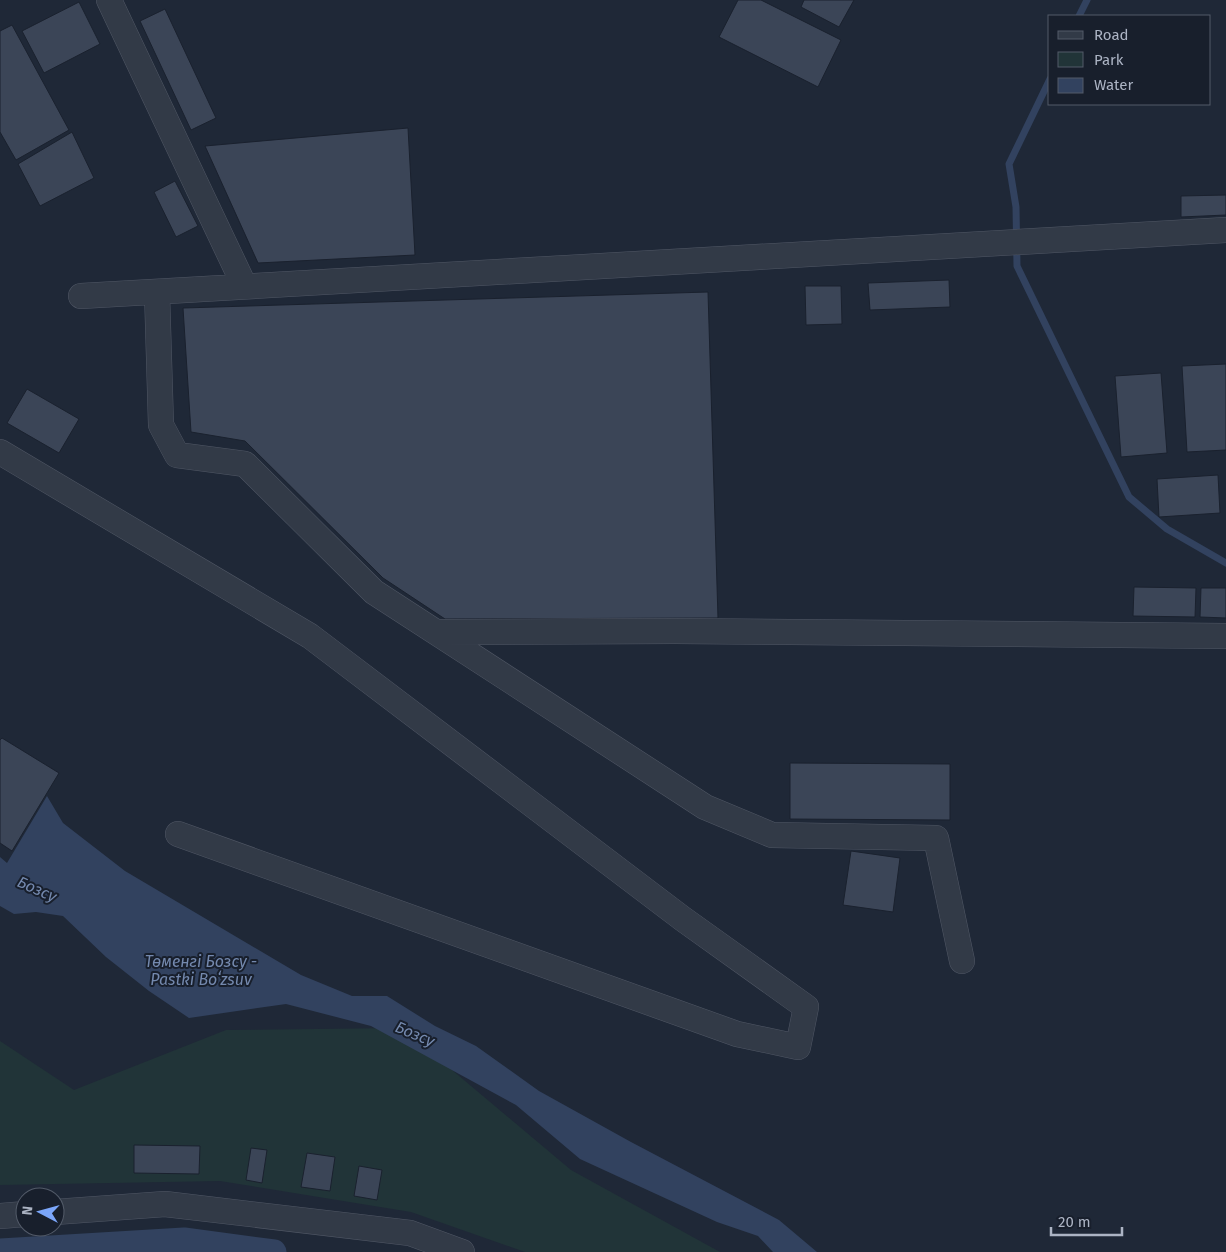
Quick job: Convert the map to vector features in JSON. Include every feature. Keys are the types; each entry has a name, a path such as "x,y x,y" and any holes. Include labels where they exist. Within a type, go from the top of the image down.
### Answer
{"street":[{"path":"109,0 244,285"},
{"path":"81,296 244,285 1226,230"},
{"path":"158,292 162,425 178,455 245,464 374,592 705,807 772,836 936,838 962,961"},
{"path":"0,452 310,636 683,919 806,1007 798,1046 737,1034 178,834"},
{"path":"436,632 675,631 1226,636"},
{"path":"65,1211 166,1204 410,1233 462,1252"},
{"path":"0,1216 15,1215"}],"green space":[{"path":"402,1028 571,1170 720,1252 525,1252 411,1212 220,1181 0,1185 0,1041 74,1090 226,1030"}],"water":[{"name":"Төменгі Бозсу - Pastki Boʻzsuv","path":"47,796 63,823 125,871 301,975 352,996 387,996 435,1026 476,1046 539,1091 779,1220 817,1252 773,1252 758,1236 717,1222 580,1159 516,1105 371,1026 286,1004 189,1018 149,991 106,957 63,916 36,912 14,914 0,906 0,857 7,863"}],"building":[{"path":"738,0 761,0 841,40 818,87 719,37"},
{"path":"804,0 854,0 839,27 801,7"},
{"path":"79,2 100,44 44,73 22,31"},
{"path":"165,9 216,118 191,130 140,21"},
{"path":"12,25 69,130 16,160 0,132 0,31"},
{"path":"408,128 415,255 258,263 205,146"},
{"path":"72,132 94,178 40,206 18,164"},
{"path":"175,181 198,226 176,237 154,192"},
{"path":"1226,195 1226,215 1181,217 1181,196"},
{"path":"949,280 950,307 870,310 868,283"},
{"path":"805,286 841,286 842,324 806,325"},
{"path":"708,292 718,618 445,619 383,578 245,441 191,432 183,308"},
{"path":"1226,364 1226,450 1187,452 1182,366"},
{"path":"1161,373 1167,453 1121,457 1115,376"},
{"path":"27,389 79,419 59,453 7,423"},
{"path":"1218,475 1220,513 1159,517 1157,479"},
{"path":"1134,587 1196,588 1195,617 1133,616"},
{"path":"1201,588 1226,588 1226,618 1200,617"},
{"path":"2,738 59,773 12,851 0,843 0,740"},
{"path":"790,763 950,764 950,820 790,819"},
{"path":"851,851 900,858 893,912 843,905"},
{"path":"134,1145 200,1146 199,1174 134,1173"},
{"path":"251,1148 267,1150 262,1183 246,1180"},
{"path":"307,1153 335,1157 330,1191 301,1187"},
{"path":"359,1166 382,1170 377,1200 354,1196"}],"waterway":[{"path":"1080,15 1087,0"},
{"path":"1048,83 1009,164 1016,207 1017,266 1129,497 1167,529 1226,563"},
{"path":"0,1251 184,1240 274,1252"}],"water label":[{"name":"Бозсу","path":"37,889"},
{"name":"Бозсу","path":"415,1034"}]}
